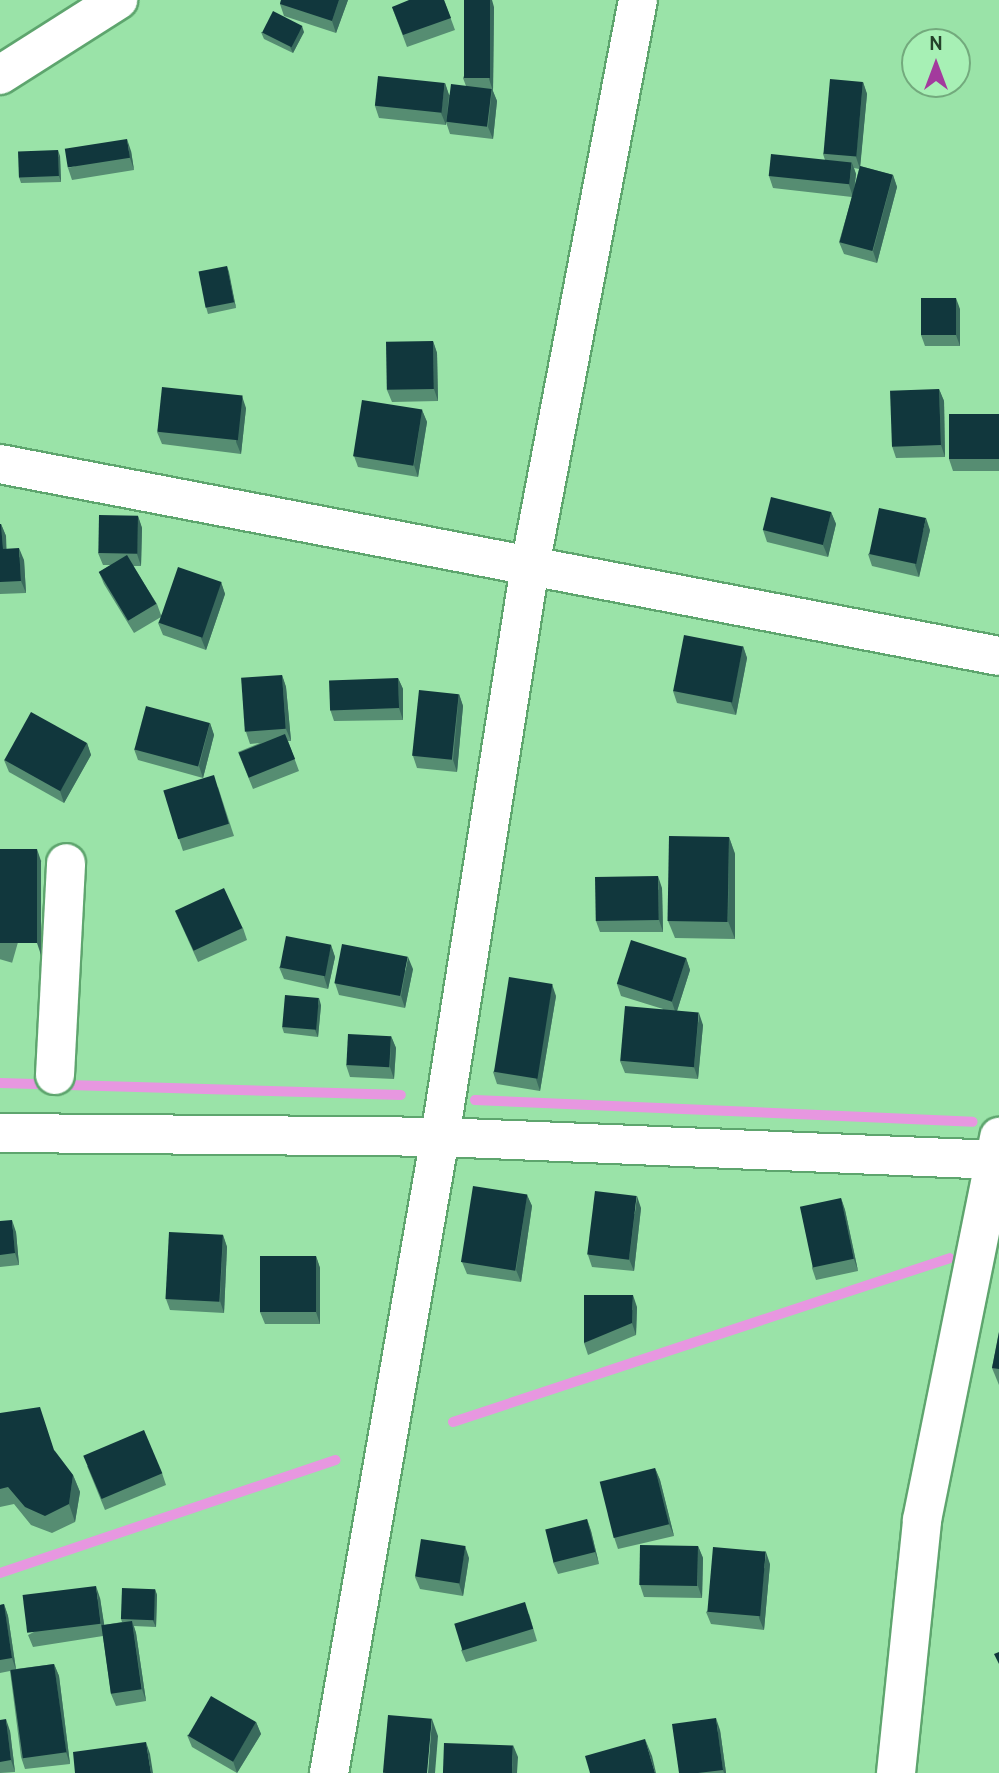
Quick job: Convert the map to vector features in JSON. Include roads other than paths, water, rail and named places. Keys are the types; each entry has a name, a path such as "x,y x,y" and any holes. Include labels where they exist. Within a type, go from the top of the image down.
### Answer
{"street":[{"path":"0,75 118,0"},
{"path":"329,1773 440,1137 530,566 638,0"},
{"path":"0,464 999,656"},
{"path":"52,1134 66,863"},
{"path":"0,1133 440,1137 998,1152 922,1520 897,1773"}],"waterway":[{"path":"0,1083 401,1095"},
{"path":"475,1100 973,1122"},
{"path":"453,1422 950,1258"},
{"path":"0,1573 336,1460"}]}
